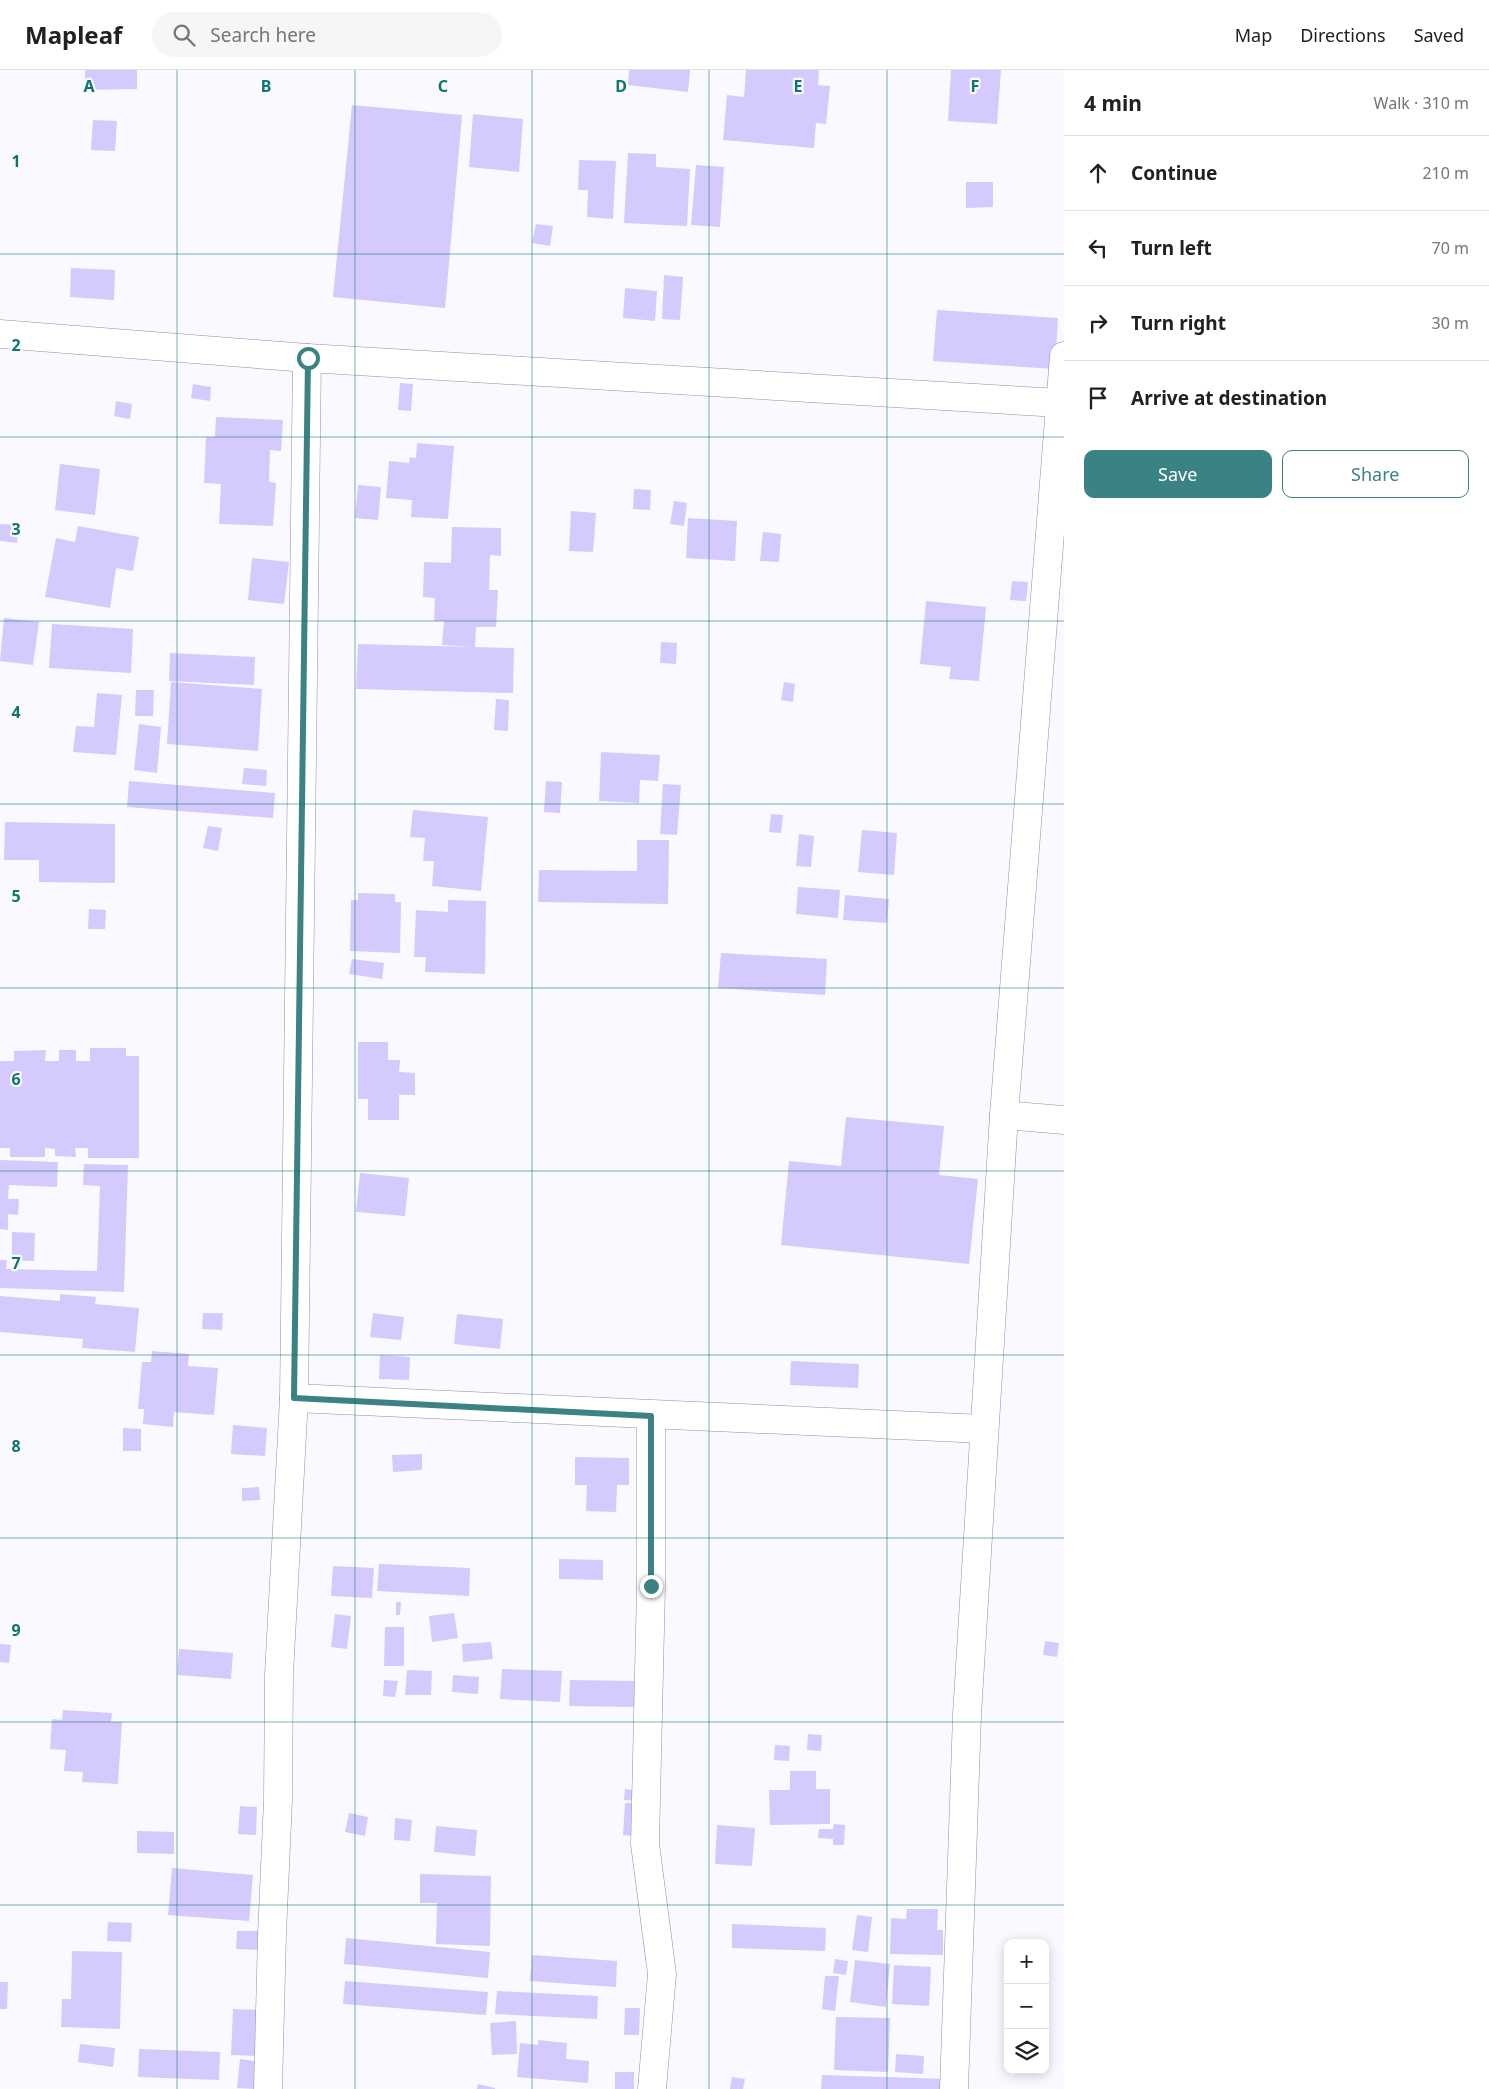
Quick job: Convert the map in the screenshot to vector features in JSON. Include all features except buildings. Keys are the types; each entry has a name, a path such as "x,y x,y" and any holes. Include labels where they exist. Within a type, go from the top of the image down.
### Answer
{"street":[{"path":"0,334 308,358 1059,403"},
{"path":"954,2089 967,1715 984,1430 1004,1115 1064,356"},
{"path":"268,2089 278,1800 280,1674 294,1398 308,358"},
{"path":"1004,1115 1064,1120"},
{"path":"294,1398 984,1430"},
{"path":"651,1416 651,1586 645,1844 662,1974 652,2089"}],"route":[{"path":"308,358 294,1398 651,1416 651,1586"}]}
